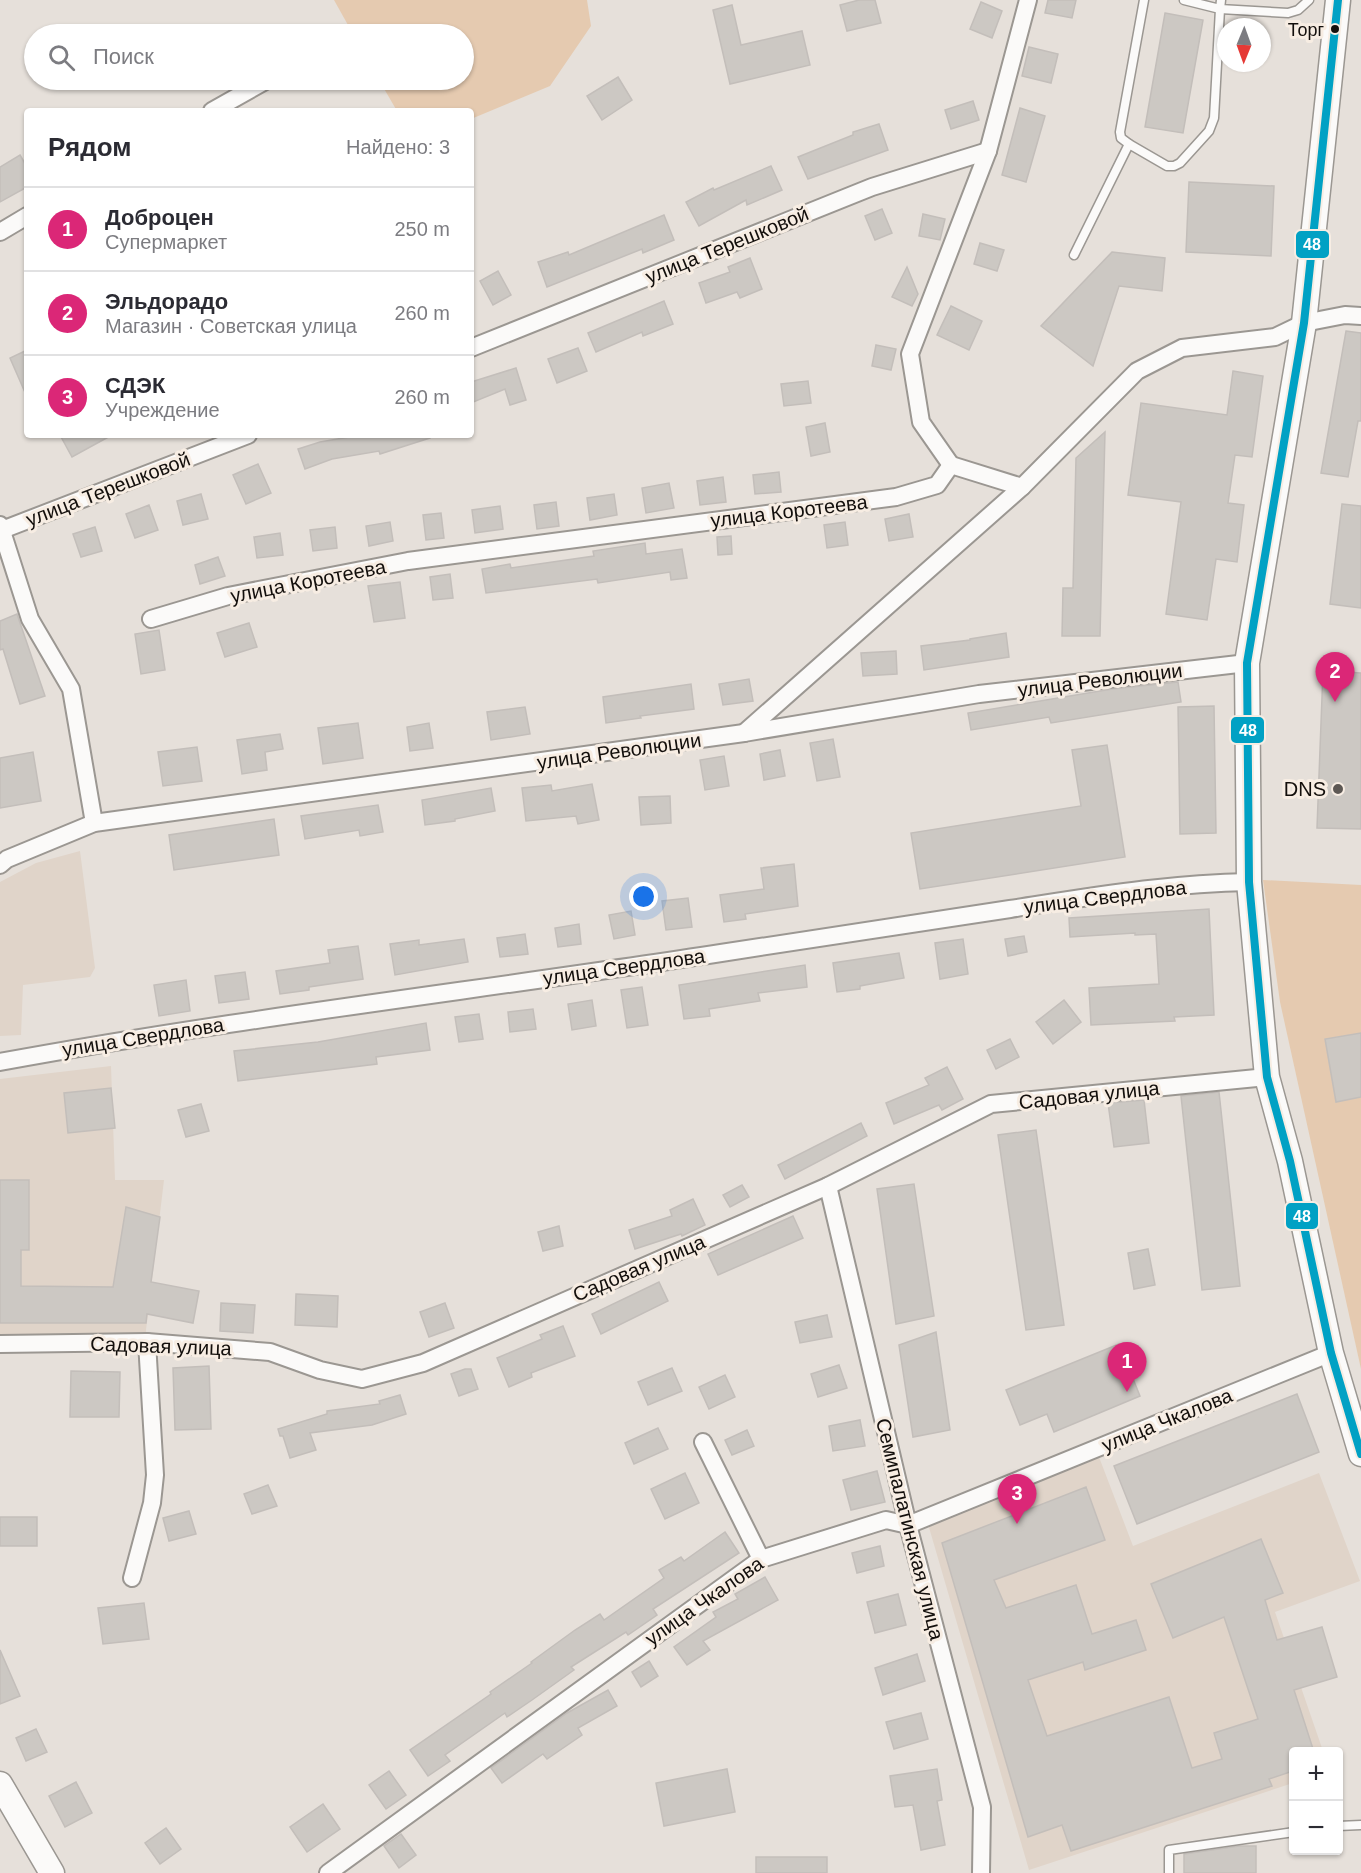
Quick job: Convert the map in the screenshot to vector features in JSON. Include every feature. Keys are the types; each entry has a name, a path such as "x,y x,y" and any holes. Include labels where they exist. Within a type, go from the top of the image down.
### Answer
{"main road":[{"path":"1338,0 1304,324 1247,663 1249,882 1267,1077 1290,1161 1331,1353 1361,1454"},
{"path":"0,1784 52,1873"}],"street":[{"path":"1022,487 951,465 921,422 910,354 988,151 1028,0"},
{"path":"217,108 249,90"},
{"name":"улица Терешковой","path":"474,347 872,187 988,151"},
{"path":"0,232 24,218"},
{"path":"744,733 1022,487 1137,371 1182,348 1275,337 1304,324 1345,315 1361,316"},
{"name":"улица Терешковой","path":"94,824 71,688 30,619 1,528 240,438"},
{"name":"улица Коротеева","path":"151,619 228,596 408,561 896,497 937,485 951,465"},
{"name":"улица Революции","path":"0,865 7,859 94,824 744,733 979,694 1247,663"},
{"name":"улица Свердлова","path":"0,1062 125,1039 717,954 1120,892 1249,882"},
{"name":"Садовая улица","path":"0,1344 147,1342 270,1352 320,1370 362,1378 423,1363 828,1186 991,1104 1267,1077"},
{"name":"Семипалатинская улица","path":"828,1186 908,1525 982,1807 981,1873"},
{"path":"132,1578 152,1503 155,1475 147,1342"},
{"name":"улица Чкалова","path":"328,1873 761,1558 886,1520 908,1525 1331,1353"},
{"path":"703,1443 761,1558"}],"lane":[{"path":"1144,0 1120,132 1121,138 1129,144 1167,166 1180,163 1209,131 1214,118 1221,5"},
{"path":"1184,0 1288,13 1299,10 1309,0"},
{"path":"1074,255 1129,144"},
{"path":"1343,1826 1361,1825"},
{"path":"1169,1873 1169,1850 1289,1833"}],"shaded area":[{"path":"334,0 587,0 591,26 550,86 474,118 474,108 395,108 385,90 474,90 474,24 347,24"},
{"path":"80,851 95,968 90,977 23,985 21,1035 0,1036 0,882 36,863"},
{"path":"1263,880 1361,885 1361,1369 1280,1002"},
{"path":"111,1066 115,1180 164,1180 146,1330 147,1342 0,1344 0,1079"},
{"path":"1099,1457 1133,1546 1319,1473 1360,1581 1275,1612 1322,1747 1289,1747 1289,1784 1029,1870 928,1524"}],"building":[{"path":"859,0 875,0 881,23 847,31 840,5"},
{"path":"1048,0 1076,0 1072,18 1045,13"},
{"path":"981,2 1002,11 992,38 970,29"},
{"path":"732,5 741,45 802,31 810,65 730,84 713,10"},
{"path":"1165,13 1203,20 1183,133 1145,127"},
{"path":"1029,47 1058,54 1051,83 1022,76"},
{"path":"618,77 632,100 602,120 587,96"},
{"path":"973,101 979,120 951,129 945,110"},
{"path":"1020,108 1045,116 1026,182 1002,175"},
{"path":"879,124 888,150 808,179 798,157 853,135 853,132"},
{"path":"20,155 24,162 24,189 0,202 0,167"},
{"path":"771,166 782,190 747,205 746,200 699,226 686,202 713,188 714,190"},
{"path":"1189,182 1274,186 1271,256 1186,252"},
{"path":"882,209 892,233 875,240 865,216"},
{"path":"923,214 945,219 940,240 919,236"},
{"path":"664,215 674,240 643,253 642,249 547,287 538,262 568,252 569,255"},
{"path":"980,243 1004,250 997,271 974,264"},
{"path":"1112,252 1165,258 1162,291 1119,286 1093,366 1041,326"},
{"path":"750,258 762,289 740,298 737,292 706,303 699,283 730,272 728,267"},
{"path":"907,267 918,294 912,306 892,297"},
{"path":"498,271 511,295 493,305 480,281"},
{"path":"664,301 673,324 643,336 642,332 596,352 588,333"},
{"path":"951,306 982,321 969,350 937,335"},
{"path":"1346,331 1361,333 1361,421 1358,421 1348,477 1321,473"},
{"path":"876,345 896,349 891,370 872,366"},
{"path":"578,348 587,371 557,383 548,359"},
{"path":"24,351 24,390 10,358"},
{"path":"516,368 526,400 510,405 505,389 474,402 474,381"},
{"path":"1233,371 1263,376 1252,457 1235,455 1228,503 1244,505 1237,562 1216,559 1207,620 1166,614 1181,502 1128,495 1141,403 1227,415"},
{"path":"808,381 811,403 784,406 781,384"},
{"path":"825,423 830,452 811,456 806,427"},
{"path":"1105,432 1100,636 1062,636 1063,588 1073,588 1076,458"},
{"path":"62,438 107,438 72,457"},
{"path":"343,438 430,438 380,454 379,451 332,459 305,469 298,449"},
{"path":"258,464 271,493 246,504 233,475"},
{"path":"779,472 781,492 755,494 753,475"},
{"path":"723,477 726,502 700,505 697,481"},
{"path":"669,483 674,508 646,513 642,488"},
{"path":"201,494 208,519 183,525 177,501"},
{"path":"614,494 617,515 590,520 587,498"},
{"path":"556,502 559,526 537,529 534,505"},
{"path":"1342,504 1361,506 1361,608 1330,604"},
{"path":"149,505 158,530 135,538 126,514"},
{"path":"500,506 503,529 475,533 472,510"},
{"path":"441,513 444,538 426,540 423,515"},
{"path":"909,514 913,537 889,541 885,519"},
{"path":"390,522 393,541 369,546 366,526"},
{"path":"845,522 848,545 827,548 824,525"},
{"path":"95,527 102,551 81,557 73,534"},
{"path":"335,527 337,548 313,551 310,530"},
{"path":"280,533 283,555 257,558 254,537"},
{"path":"731,536 732,554 718,555 717,537"},
{"path":"645,543 646,554 682,549 687,578 671,580 670,572 598,583 597,579 486,593 482,569 510,564 511,568 594,556 593,551"},
{"path":"218,557 225,576 200,584 195,565"},
{"path":"450,574 453,598 433,600 430,577"},
{"path":"400,582 405,618 374,622 368,586"},
{"path":"17,614 45,696 20,704 3,649 0,650 0,621"},
{"path":"249,623 257,647 225,657 217,633"},
{"path":"159,630 165,670 141,674 135,634"},
{"path":"1006,633 1009,657 924,670 921,646"},
{"path":"896,651 897,674 863,676 861,653"},
{"path":"1323,671 1361,673 1361,829 1317,828"},
{"path":"749,679 753,701 723,705 719,684"},
{"path":"1178,682 1181,702 1051,723 1049,717 971,730 968,713 1112,689"},
{"path":"691,684 694,709 606,723 603,697"},
{"path":"1214,706 1216,833 1180,834 1178,707"},
{"path":"525,707 530,734 491,740 487,712"},
{"path":"358,723 363,758 323,764 318,728"},
{"path":"429,723 433,748 410,751 407,727"},
{"path":"280,734 283,749 265,752 267,770 242,774 237,740"},
{"path":"833,739 840,777 817,781 810,743"},
{"path":"1107,745 1125,857 920,889 911,833 1081,806 1072,750"},
{"path":"197,747 202,781 163,786 158,752"},
{"path":"780,750 785,776 764,780 760,754"},
{"path":"33,752 41,801 0,808 0,758"},
{"path":"724,756 729,786 705,790 700,760"},
{"path":"592,784 599,820 578,824 576,816 526,821 522,788 551,785 552,791"},
{"path":"491,788 495,811 455,819 455,821 425,825 422,800"},
{"path":"670,796 671,823 641,825 639,797"},
{"path":"378,805 383,832 360,836 359,830 305,839 301,816"},
{"path":"274,819 279,855 174,870 169,835"},
{"path":"794,864 798,906 745,914 746,919 724,922 720,895 764,889 761,868"},
{"path":"688,898 692,927 666,930 662,901"},
{"path":"1209,909 1214,1015 1174,1017 1175,1021 1091,1025 1089,988 1159,984 1156,934 1070,937 1069,918"},
{"path":"631,911 635,935 614,939 609,915"},
{"path":"579,924 581,944 558,947 555,928"},
{"path":"525,934 528,954 500,957 497,938"},
{"path":"1024,936 1027,952 1008,956 1005,939"},
{"path":"464,939 468,962 395,975 390,944 419,940 419,945"},
{"path":"963,939 968,974 940,979 935,943"},
{"path":"358,946 363,979 280,994 276,971 330,963 328,950"},
{"path":"899,953 904,978 837,992 833,963"},
{"path":"805,965 807,987 758,993 760,1001 709,1009 710,1016 684,1019 679,985"},
{"path":"245,972 249,999 219,1003 215,976"},
{"path":"186,980 190,1011 159,1016 154,985"},
{"path":"642,987 648,1025 627,1028 621,990"},
{"path":"592,1000 596,1026 572,1030 568,1004"},
{"path":"1064,1000 1081,1022 1053,1044 1036,1022"},
{"path":"533,1009 536,1029 510,1032 508,1012"},
{"path":"479,1014 483,1039 459,1042 455,1017"},
{"path":"426,1023 430,1050 376,1057 377,1064 238,1081 234,1051 318,1042"},
{"path":"1361,1033 1361,1097 1336,1102 1325,1039"},
{"path":"1010,1039 1019,1057 996,1069 987,1050"},
{"path":"947,1067 963,1099 942,1110 939,1105 894,1124 886,1103 929,1085 925,1078"},
{"path":"111,1088 115,1128 68,1133 64,1093"},
{"path":"1219,1092 1240,1286 1202,1290 1181,1096"},
{"path":"1144,1100 1149,1143 1114,1147 1108,1103"},
{"path":"201,1104 209,1131 186,1137 178,1110"},
{"path":"861,1123 867,1136 785,1179 778,1165"},
{"path":"1036,1130 1064,1325 1026,1330 998,1135"},
{"path":"0,1180 29,1180 29,1250 21,1250 21,1286 113,1287 126,1207 160,1217 151,1282 199,1291 193,1323 147,1314 146,1323 0,1323"},
{"path":"914,1184 934,1316 896,1324 877,1189"},
{"path":"742,1185 749,1197 730,1207 723,1195"},
{"path":"693,1199 705,1225 682,1236 681,1234 635,1249 629,1230 672,1216 670,1210"},
{"path":"793,1216 803,1238 718,1275 708,1254"},
{"path":"559,1226 563,1246 543,1251 538,1232"},
{"path":"1148,1249 1155,1285 1134,1289 1128,1253"},
{"path":"659,1282 668,1301 601,1334 592,1314"},
{"path":"296,1294 338,1296 337,1327 295,1325"},
{"path":"221,1303 255,1305 253,1333 220,1331"},
{"path":"445,1303 454,1328 429,1337 420,1312"},
{"path":"827,1315 832,1337 800,1343 795,1322"},
{"path":"563,1326 575,1356 531,1373 532,1377 509,1387 497,1358 542,1339 540,1335"},
{"path":"936,1332 950,1430 913,1437 899,1345"},
{"path":"1119,1344 1140,1396 1054,1432 1047,1414 1020,1425 1006,1390"},
{"path":"839,1365 847,1388 818,1397 811,1374"},
{"path":"209,1366 211,1429 175,1430 173,1368"},
{"path":"672,1368 682,1391 648,1405 638,1382"},
{"path":"471,1369 478,1389 459,1396 451,1374"},
{"path":"71,1371 120,1372 119,1417 70,1417"},
{"path":"725,1375 735,1397 709,1409 699,1387"},
{"path":"1297,1394 1319,1452 1137,1524 1114,1466"},
{"path":"400,1395 406,1414 372,1425 310,1433 316,1450 290,1458 283,1436 280,1436 278,1429 327,1414 327,1411 380,1404 379,1401"},
{"path":"860,1420 865,1446 833,1451 829,1426"},
{"path":"658,1428 668,1449 634,1464 625,1443"},
{"path":"747,1430 754,1446 732,1455 725,1440"},
{"path":"877,1471 885,1502 851,1510 843,1480"},
{"path":"685,1473 699,1503 665,1519 651,1489"},
{"path":"268,1485 277,1506 252,1514 244,1494"},
{"path":"1086,1487 1105,1540 994,1580 1006,1608 1076,1585 1092,1634 1136,1620 1146,1650 1085,1670 1083,1662 1028,1680 1047,1736 1169,1697 1192,1768 1222,1759 1214,1733 1258,1719 1224,1617 1173,1638 1151,1584 1261,1539 1283,1593 1265,1600 1277,1640 1322,1627 1337,1677 1294,1690 1312,1747 1289,1747 1289,1772 1269,1779 1272,1786 1071,1851 1062,1825 1028,1837 942,1543"},
{"path":"189,1511 196,1534 169,1541 163,1518"},
{"path":"0,1517 37,1517 37,1546 0,1546"},
{"path":"725,1532 739,1553 653,1609 657,1615 628,1635 626,1632 571,1667 574,1670 532,1700 507,1717 505,1713 445,1755 450,1761 428,1776 410,1750 491,1694 490,1692 575,1630 600,1614 604,1620 664,1578 659,1570 681,1557 684,1561"},
{"path":"880,1546 884,1566 857,1573 852,1553"},
{"path":"765,1577 778,1600 703,1641 710,1650 687,1665 674,1647 716,1617 713,1612 738,1599 735,1594"},
{"path":"898,1594 906,1625 875,1633 867,1602"},
{"path":"144,1603 149,1639 103,1644 98,1608"},
{"path":"0,1650 20,1696 0,1704"},
{"path":"917,1654 925,1681 883,1695 875,1668"},
{"path":"649,1661 658,1676 641,1687 632,1672"},
{"path":"608,1690 617,1706 578,1728 582,1735 547,1759 543,1754 502,1783 491,1768 567,1713"},
{"path":"921,1713 928,1739 894,1749 886,1722"},
{"path":"36,1729 47,1752 26,1761 16,1738"},
{"path":"727,1769 735,1812 664,1826 656,1783"},
{"path":"937,1769 942,1800 937,1801 945,1845 921,1850 913,1805 895,1807 890,1776"},
{"path":"389,1771 406,1795 386,1809 369,1785"},
{"path":"76,1782 92,1813 65,1827 49,1796"},
{"path":"323,1804 340,1829 307,1852 290,1827"},
{"path":"166,1828 181,1849 160,1864 145,1843"},
{"path":"401,1834 416,1855 399,1868 384,1846"},
{"path":"1239,1846 1256,1846 1256,1873 1184,1873 1184,1854"},
{"path":"756,1857 827,1857 827,1873 756,1873"}],"transit line":[{"name":"48","path":"1338,0 1304,323 1247,663 1249,882 1267,1077 1290,1161 1331,1353 1361,1454"}],"place":[{"name":"Торг","path":"1335,29"},
{"name":"Эльдорадо","path":"1335,702"},
{"name":"DNS","path":"1338,789"},
{"name":"Доброцен","path":"1127,1392"},
{"name":"СДЭК","path":"1017,1524"}]}
